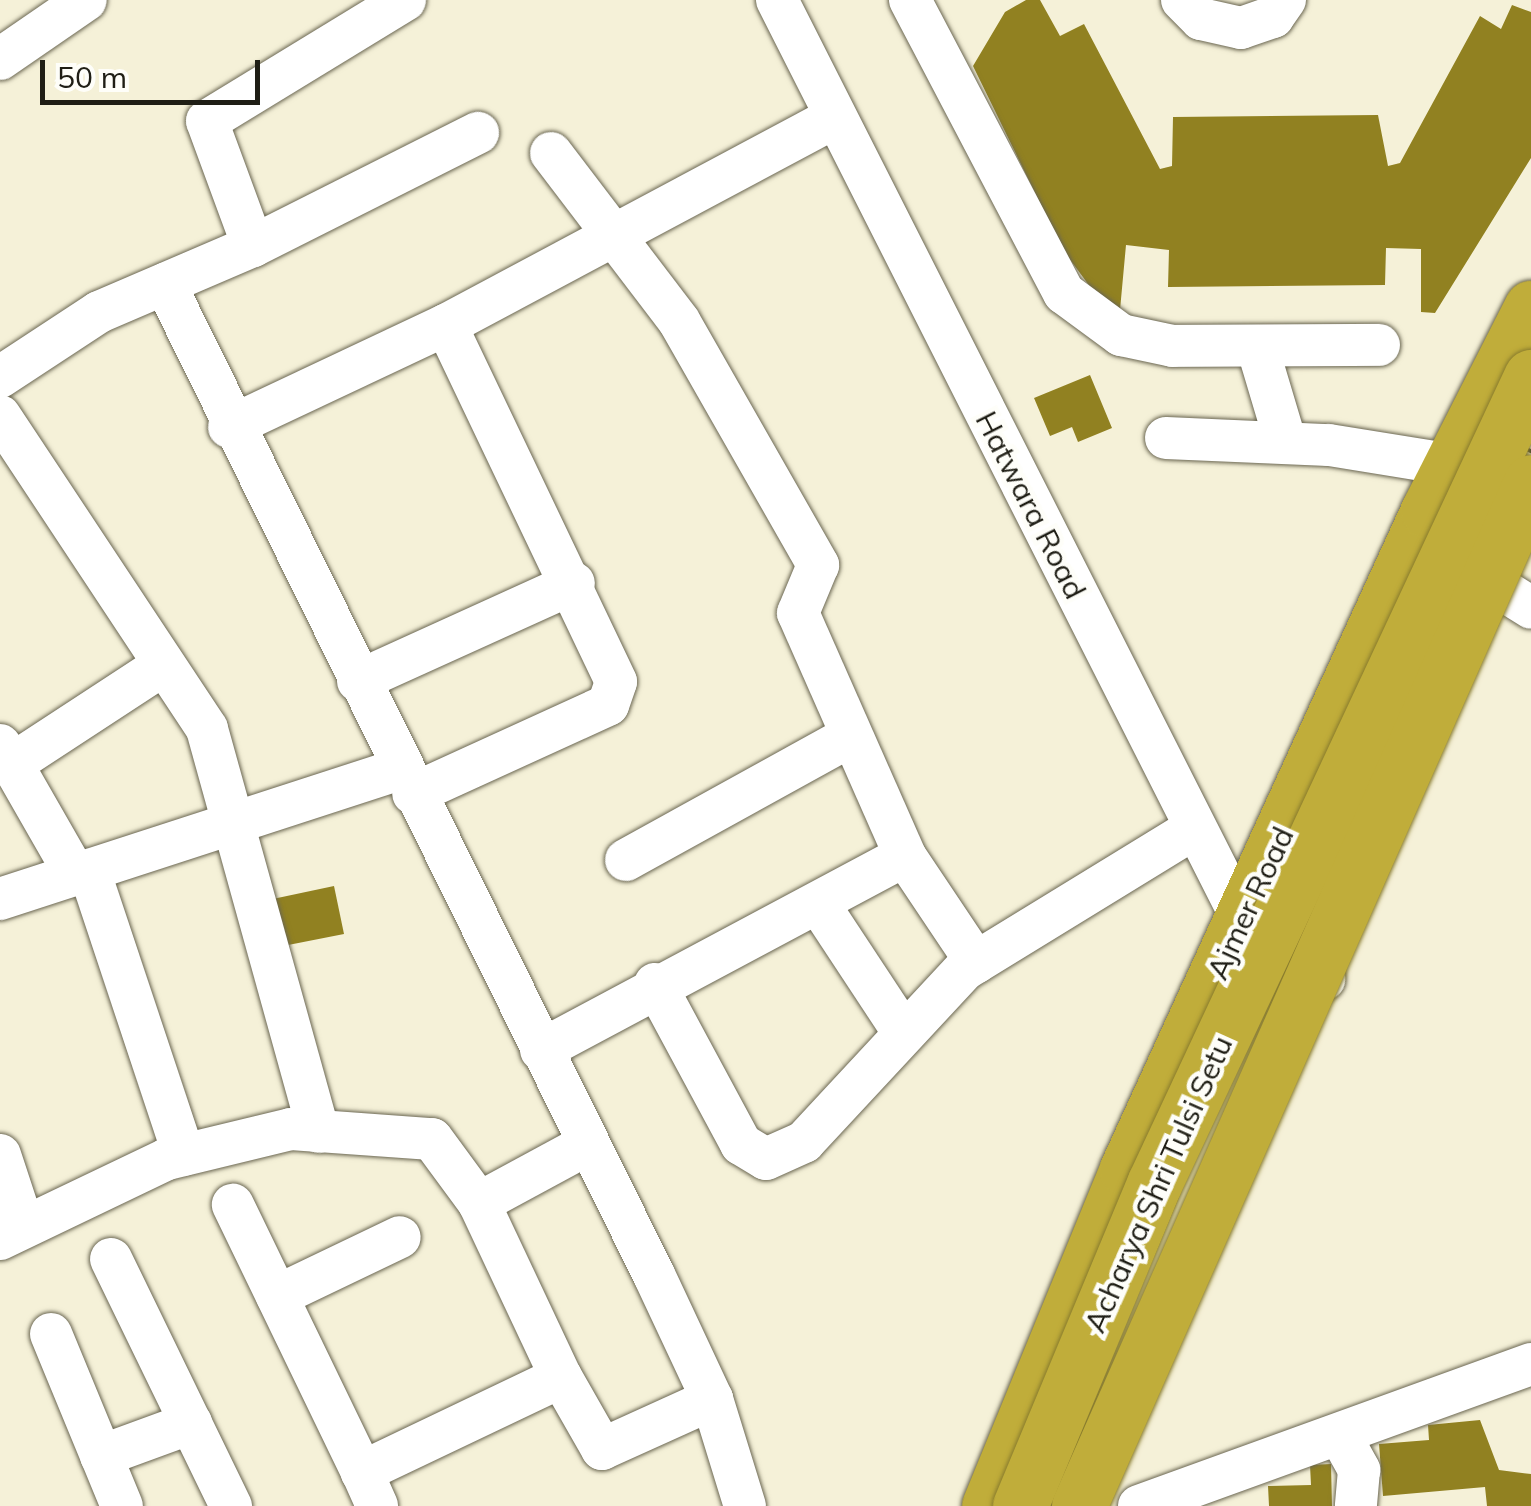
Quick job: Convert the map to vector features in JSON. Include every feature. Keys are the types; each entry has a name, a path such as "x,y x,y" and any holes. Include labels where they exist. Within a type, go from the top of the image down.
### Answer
{"highway":[{"name":"Ajmer Road","path":"989,1506 1242,919 1452,464 1531,308"},
{"name":"Acharya Shri Tulsi Setu","path":"1020,1506 1162,1166 1531,376"},
{"name":"Acharya Shri Tulsi Setu","path":"1079,1506 1531,482"},
{"path":"1098,1506 1324,979 1514,598 1531,517"}],"street":[{"path":"2,47 86,0"},
{"path":"253,246 207,120 405,0"},
{"path":"910,0 1064,292 1122,335 1257,346 1379,345"},
{"path":"1182,0 1200,19 1241,28 1273,17 1285,0"},
{"name":"Hatwara Road","path":"782,2 834,118 1242,919 1324,979"},
{"path":"229,427 446,325 834,118"},
{"path":"0,377 43,343 253,246 478,133"},
{"path":"551,153 618,234 761,453 818,565 798,614 906,856 976,962"},
{"path":"165,284 229,427 712,1399 745,1506"},
{"path":"0,899 230,824 407,782 608,705 612,661 446,325"},
{"path":"1257,346 1286,444"},
{"path":"0,416 162,666 207,728 230,824 318,1132"},
{"path":"1166,438 1286,444 1452,464"},
{"path":"358,680 574,583"},
{"path":"162,666 6,754 82,872 184,1155"},
{"path":"626,860 851,736"},
{"path":"655,984 742,1144 758,1158 804,1142 901,1029 976,962 1195,828"},
{"path":"541,1050 655,984 820,906 906,856"},
{"path":"820,906 901,1029"},
{"path":"0,1155 12,1232 184,1155 291,1129 318,1132 372,1128 432,1138 479,1204 561,1377 602,1448 712,1399"},
{"path":"479,1204 588,1144"},
{"path":"232,1206 369,1489 561,1377"},
{"path":"276,1296 400,1237"},
{"path":"111,1259 231,1506"},
{"path":"52,1334 122,1506"},
{"path":"1139,1506 1341,1437 1531,1364"},
{"path":"101,1456 191,1423"},
{"path":"1341,1437 1358,1470 1356,1506"}],"building":[{"path":"1026,0 1040,0 1060,36 1084,24 1160,169 1172,166 1173,117 1378,115 1388,166 1400,163 1480,16 1501,29 1512,5 1531,12 1531,158 1435,313 1421,312 1421,249 1386,248 1385,285 1168,287 1169,250 1126,245 1120,310 1105,307 1063,250 973,66 1005,12"},
{"path":"1090,375 1112,428 1078,442 1072,427 1050,436 1034,398"},
{"path":"334,886 344,934 278,947 268,900"},
{"path":"1480,1420 1499,1470 1531,1474 1531,1506 1487,1506 1485,1487 1383,1496 1379,1444 1429,1440 1428,1425"},
{"path":"1331,1464 1332,1506 1269,1506 1268,1486 1311,1485 1310,1465"}],"railway":[{"path":"1043,1506 1227,1068 1531,410"},
{"path":"1424,670 1531,449"},
{"path":"1061,1506 1389,747"}]}
